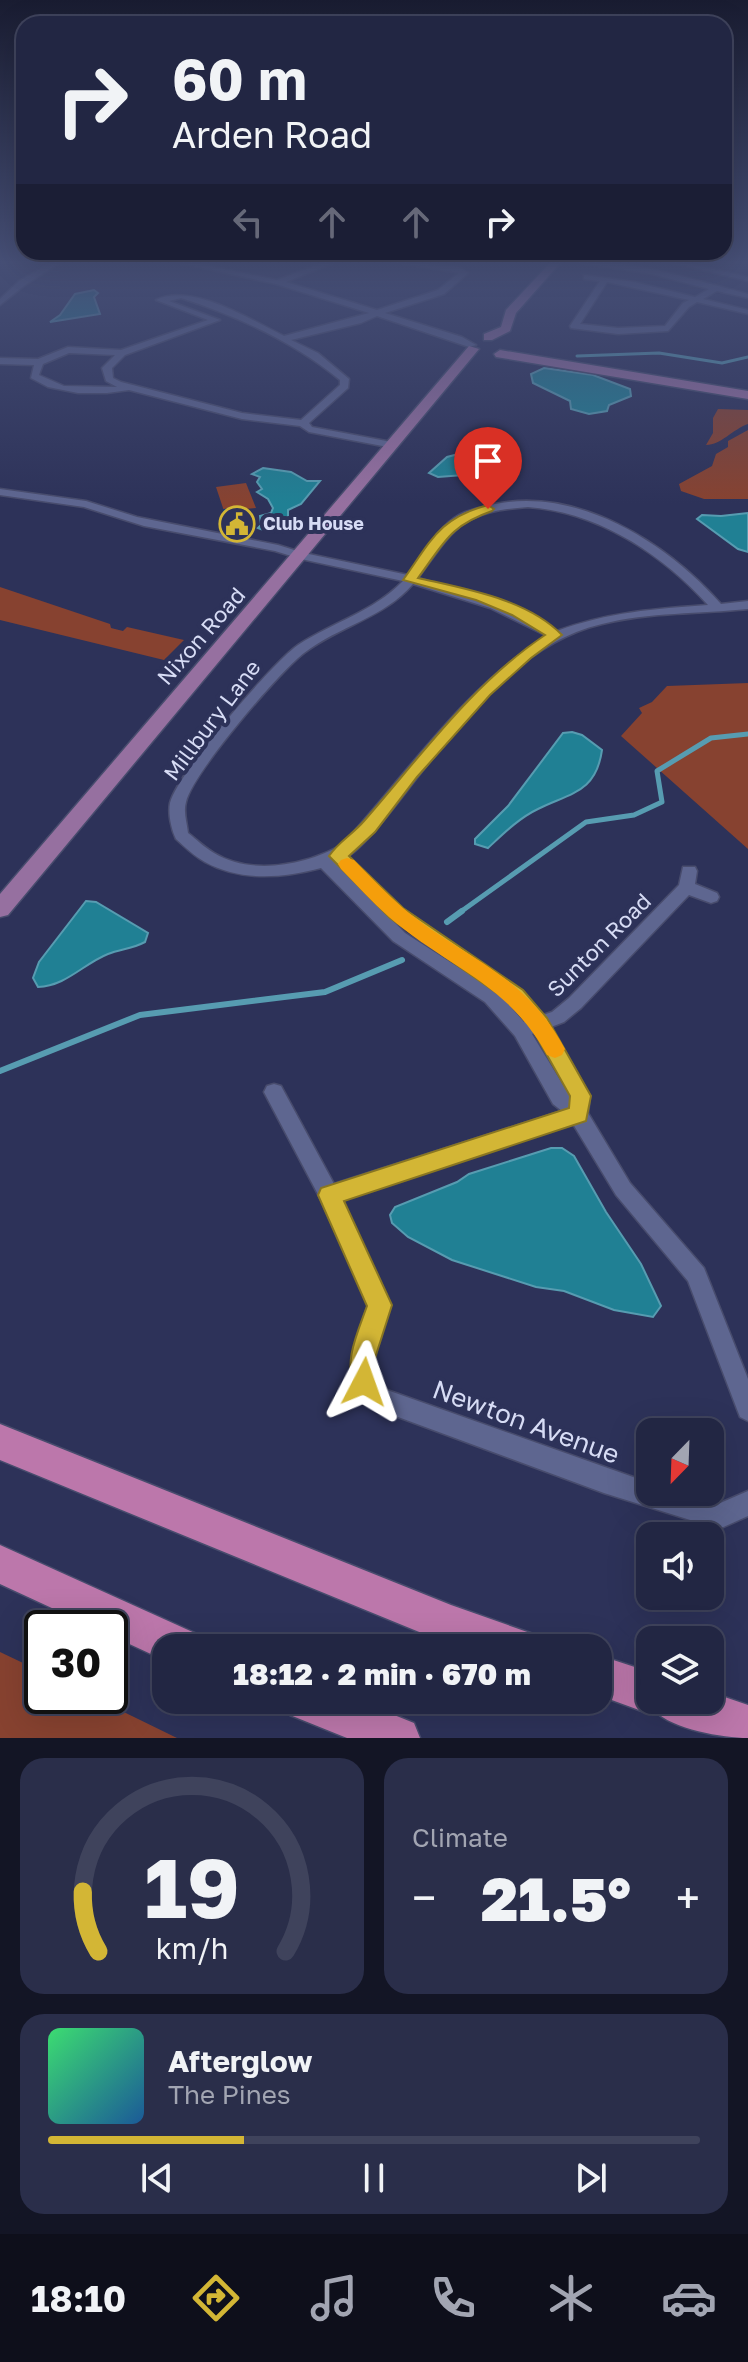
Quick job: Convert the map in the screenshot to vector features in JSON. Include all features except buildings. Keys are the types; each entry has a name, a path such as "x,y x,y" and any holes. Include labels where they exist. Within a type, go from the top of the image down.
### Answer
{"highway":[{"path":"0,1442 479,1634"},
{"path":"0,1564 152,1634"},
{"path":"612,1680 636,1688"},
{"path":"340,1714 399,1738"},
{"path":"712,1714 748,1726"}],"main road":[{"path":"485,352 486,342"},
{"path":"507,342 539,355 691,385"},
{"path":"485,352 515,344"},
{"path":"485,352 748,395"},
{"name":"Nixon Road","path":"0,909 437,392 485,352"}],"street":[{"path":"153,342 122,353 109,364 106,374 109,379 128,387 242,416 303,423 309,429 393,445"},
{"path":"289,342 315,355 344,379 345,386 303,423"},
{"path":"458,342 485,352"},
{"path":"0,361 39,362 68,350 122,353"},
{"path":"39,362 34,376 45,384 101,393 128,387"},
{"path":"0,492 86,504 203,542 271,556 301,556 481,597 517,612 555,635"},
{"name":"Millbury Lane","path":"331,858 260,872 211,860 181,835 177,802 196,772 280,667 301,649 376,610 410,580 439,539 461,518 502,507 558,506 583,512 619,528 696,583 718,609"},
{"path":"578,1114 580,1096 540,1024 500,983 389,917 331,858 368,828 411,774 485,692 525,655 555,635 605,619 748,605"},
{"name":"Sunton Road","path":"521,1031 558,1017 575,1003 688,879 711,897"},
{"path":"389,917 399,937 491,997 521,1031 560,1098 578,1114 623,1189 696,1275 748,1409"},
{"name":"Newton Avenue","path":"274,1092 329,1195 379,1305 362,1358 364,1382 379,1399 604,1481 719,1517 748,1503"},
{"path":"329,1195 578,1114"}],"shaded area":[{"path":"544,368 593,375 630,389 631,396 609,405 607,411 589,414 571,409 570,401 533,383 531,374"},
{"path":"718,409 748,410 748,424 706,445 713,433 713,418"},
{"path":"748,430 748,499 704,499 681,491 679,484 712,466 716,454 728,447 728,441"},
{"path":"474,450 498,454 516,471 438,477 429,473 447,457"},
{"path":"263,468 291,472 307,481 320,481 301,504 288,510 288,517 270,529 258,528 261,525 260,516 271,513 273,508 268,499 257,492 262,489 257,482 260,477 252,474"},
{"path":"246,483 256,508 224,511 216,487"},
{"path":"748,513 748,552 738,549 697,519 702,515"},
{"path":"0,587 110,624 111,628 123,631 127,627 184,640 164,660 0,620"},
{"path":"748,683 748,849 621,736 642,713 639,708 652,702 667,686"},
{"path":"563,733 582,735 602,750 599,764 588,783 571,795 524,817 488,848 475,844 475,839 508,806"},
{"path":"86,901 96,902 148,933 145,942 99,958 57,983 38,987 33,978 39,962"},
{"path":"551,1148 562,1148 574,1156 641,1264 661,1306 653,1317 614,1310 564,1291 536,1287 452,1260 408,1237 392,1223 390,1215 395,1207 457,1182 469,1174"},
{"path":"0,1652 24,1663 24,1714 128,1714 177,1738 0,1738"}],"waterway":[{"path":"577,356 659,353 722,363 748,357"},
{"path":"459,913 586,822 634,815 662,802 657,771 711,738 748,734"},
{"path":"447,922 462,911"},
{"path":"0,1071 140,1015 325,992 402,960"}],"slow traffic":[{"path":"347,864 397,913 515,996 540,1024 555,1049"}],"place":[{"name":"Club House","path":"237,524"}],"route":[{"path":"364,1382 362,1358 379,1305 329,1195 578,1114 581,1105 580,1096 540,1024 515,996 397,913 338,856 368,828 411,774 485,692 525,655 555,635 517,612 481,597 410,580 449,526 477,511 488,509"}]}
